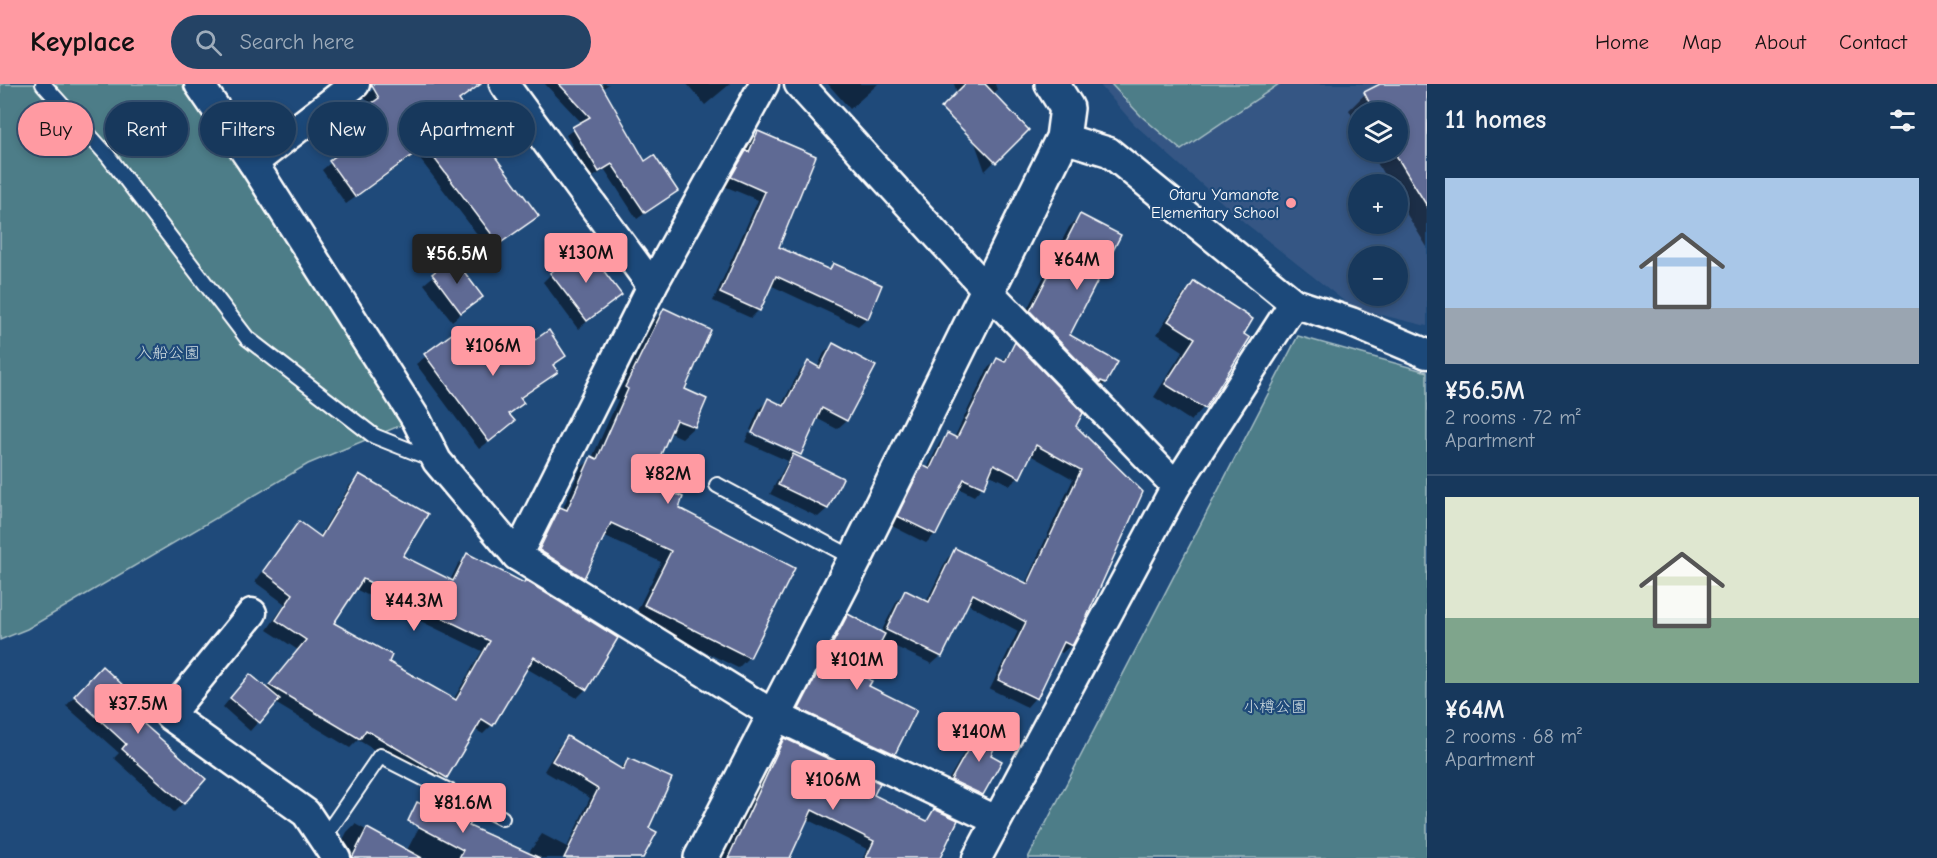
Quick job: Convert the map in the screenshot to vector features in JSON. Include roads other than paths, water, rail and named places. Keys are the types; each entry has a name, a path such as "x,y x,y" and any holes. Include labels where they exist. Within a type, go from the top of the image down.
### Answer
{"street":[{"path":"199,84 253,163 416,419 437,461 517,556 774,715 996,820"},
{"path":"253,163 355,84"},
{"path":"504,84 652,286"},
{"path":"517,556 652,286 764,84"},
{"path":"798,84 987,290 1176,486"},
{"path":"701,858 855,560 1063,138 1067,108 1052,84"},
{"path":"1063,138 1109,152 1294,303 1351,322 1427,354"},
{"path":"977,858 1176,486 1294,303"},
{"path":"252,614 169,715 306,813 330,849"}],"lane":[{"path":"43,84 108,156 247,338 374,436 437,461"},
{"path":"717,485 855,560"},
{"path":"330,849 380,756 502,818"}],"place":[{"name":"Otaru Yamanote Elementary School","path":"1291,203"}],"park label":[{"name":"入船公園","path":"168,352"},
{"name":"小樽公園","path":"1275,706"}]}
